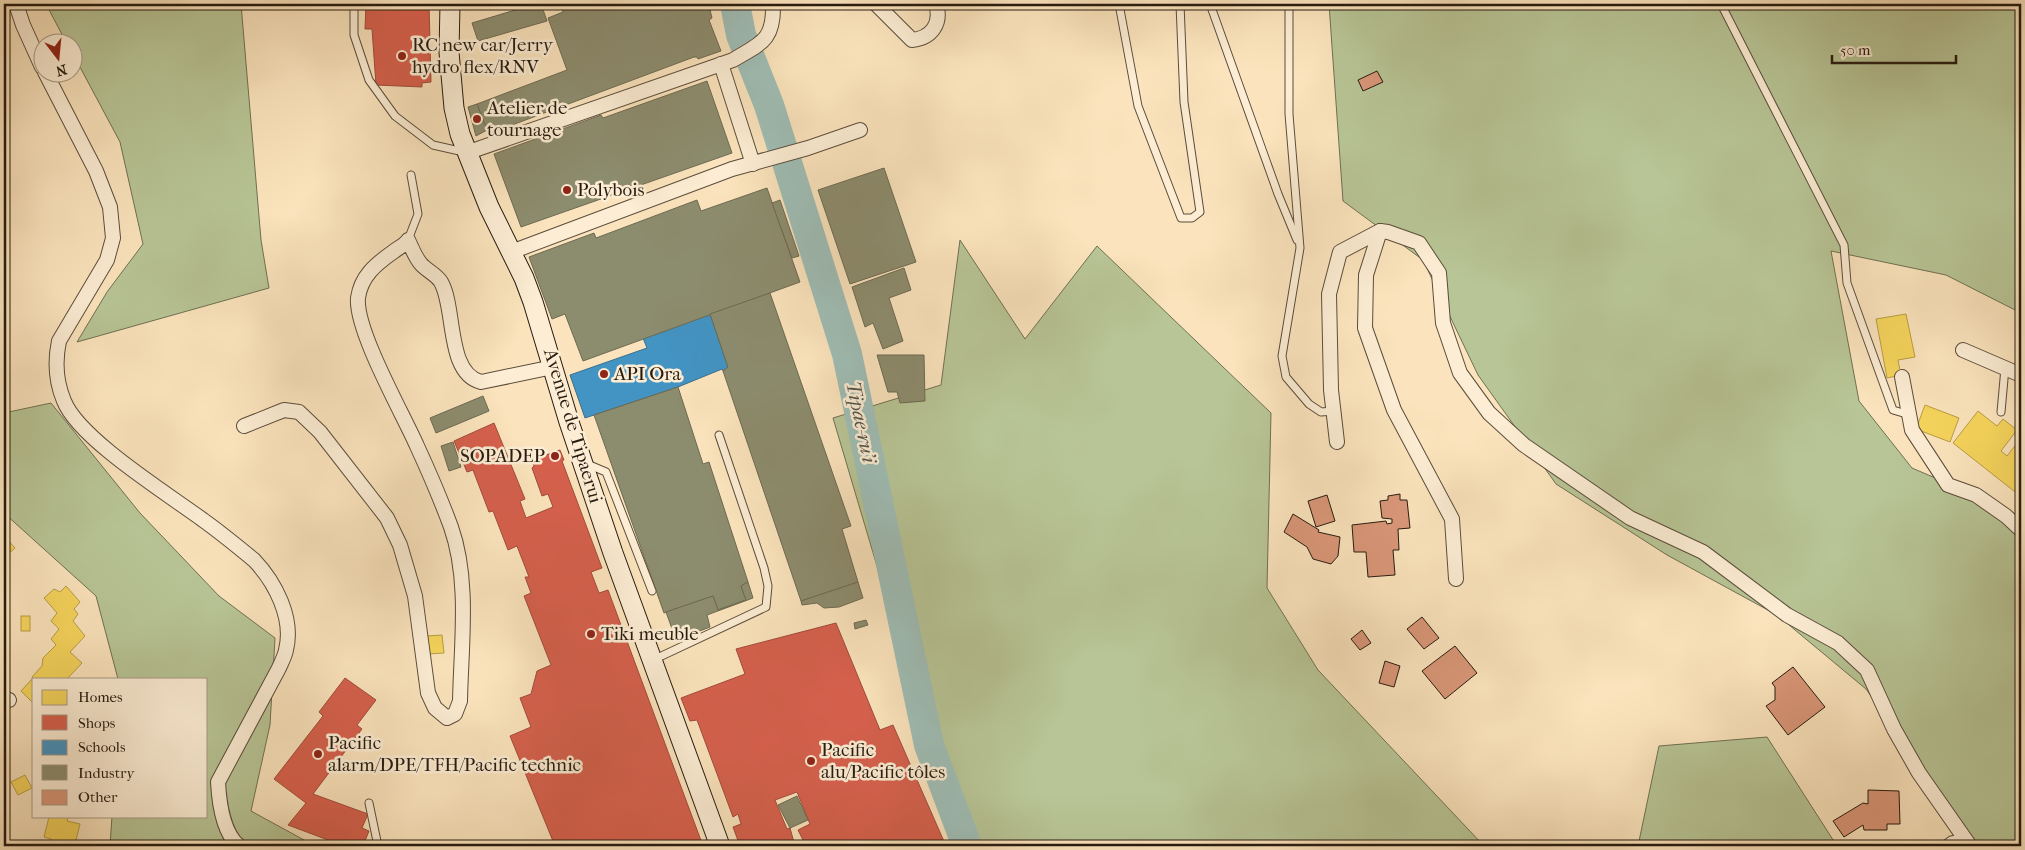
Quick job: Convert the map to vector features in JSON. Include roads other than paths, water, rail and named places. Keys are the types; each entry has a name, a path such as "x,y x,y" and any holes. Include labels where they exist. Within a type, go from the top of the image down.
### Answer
{"main road":[{"name":"Avenue de Tipaerui","path":"450,4 449,52 454,108 466,153 524,278 613,553 720,846"}],"street":[{"path":"16,4 32,43"},
{"path":"466,153 727,62 751,49 770,34 773,4"},
{"path":"876,4 912,40 921,39 933,30 938,20 936,4"},
{"path":"727,62 752,164"},
{"path":"50,82 96,172 110,206 113,238 107,260 59,341 56,353 57,376 64,402 77,421 108,450 254,560 268,574 280,597 284,614 287,650 218,782 219,798 226,824 234,842 239,846"},
{"path":"511,252 732,169 773,159 860,130"},
{"path":"1380,231 1366,274 1365,328 1394,410 1452,519 1456,579"},
{"path":"1338,442 1331,390 1330,294 1340,252 1380,231 1388,232 1419,243 1439,274 1443,323 1460,373 1489,413 1524,445 1630,518 1703,552 1745,581 1787,615 1838,643 1867,670 1894,729 1919,773 1967,842"},
{"path":"244,426 284,410 299,412 320,432 387,518 400,545 415,596 428,693 435,708 447,718 455,714 460,701 462,590 452,528 418,446 385,379 364,326 358,301 360,289 374,265 408,240 420,262 441,282 457,352 463,369 471,380 481,382 554,367"},
{"path":"1964,350 2021,375"},
{"path":"1902,377 1912,430 1948,485 1976,495 2006,516 2021,530"}],"lane":[{"path":"354,4 354,35 368,80 395,116 433,144 466,153"},
{"path":"1119,4 1138,106 1182,218 1192,218 1200,212 1184,102 1180,4"},
{"path":"1210,4 1278,194 1300,248"},
{"path":"1289,4 1290,114 1300,248 1283,361 1286,377 1309,404 1321,412 1334,411"},
{"path":"1721,4 1844,245 1847,283 1893,410 1910,415"},
{"path":"408,240 418,214 411,175"},
{"path":"2001,412 2005,368"},
{"path":"652,660 766,607 768,586 764,568 718,435"},
{"path":"584,463 606,472 652,592"},
{"path":"369,803 378,846"},
{"path":"1943,846 1951,840 1967,842"}],"waterway":[{"name":"Tipae-ru’i","path":"735,4 741,35 769,105 847,354 929,745 967,846"}],"place":[{"name":"RC new car/Jerry hydro flex/RNV","path":"402,56"},
{"name":"Atelier de tournage","path":"477,119"},
{"name":"Polybois","path":"567,190"},
{"name":"API Ora","path":"604,374"},
{"name":"SOPADEP","path":"555,456"},
{"name":"Tiki meuble","path":"591,634"},
{"name":"Pacific alarm/DPE/TFH/Pacific technic","path":"318,754"},
{"name":"Pacific alu/Pacific tôles","path":"811,761"}]}
